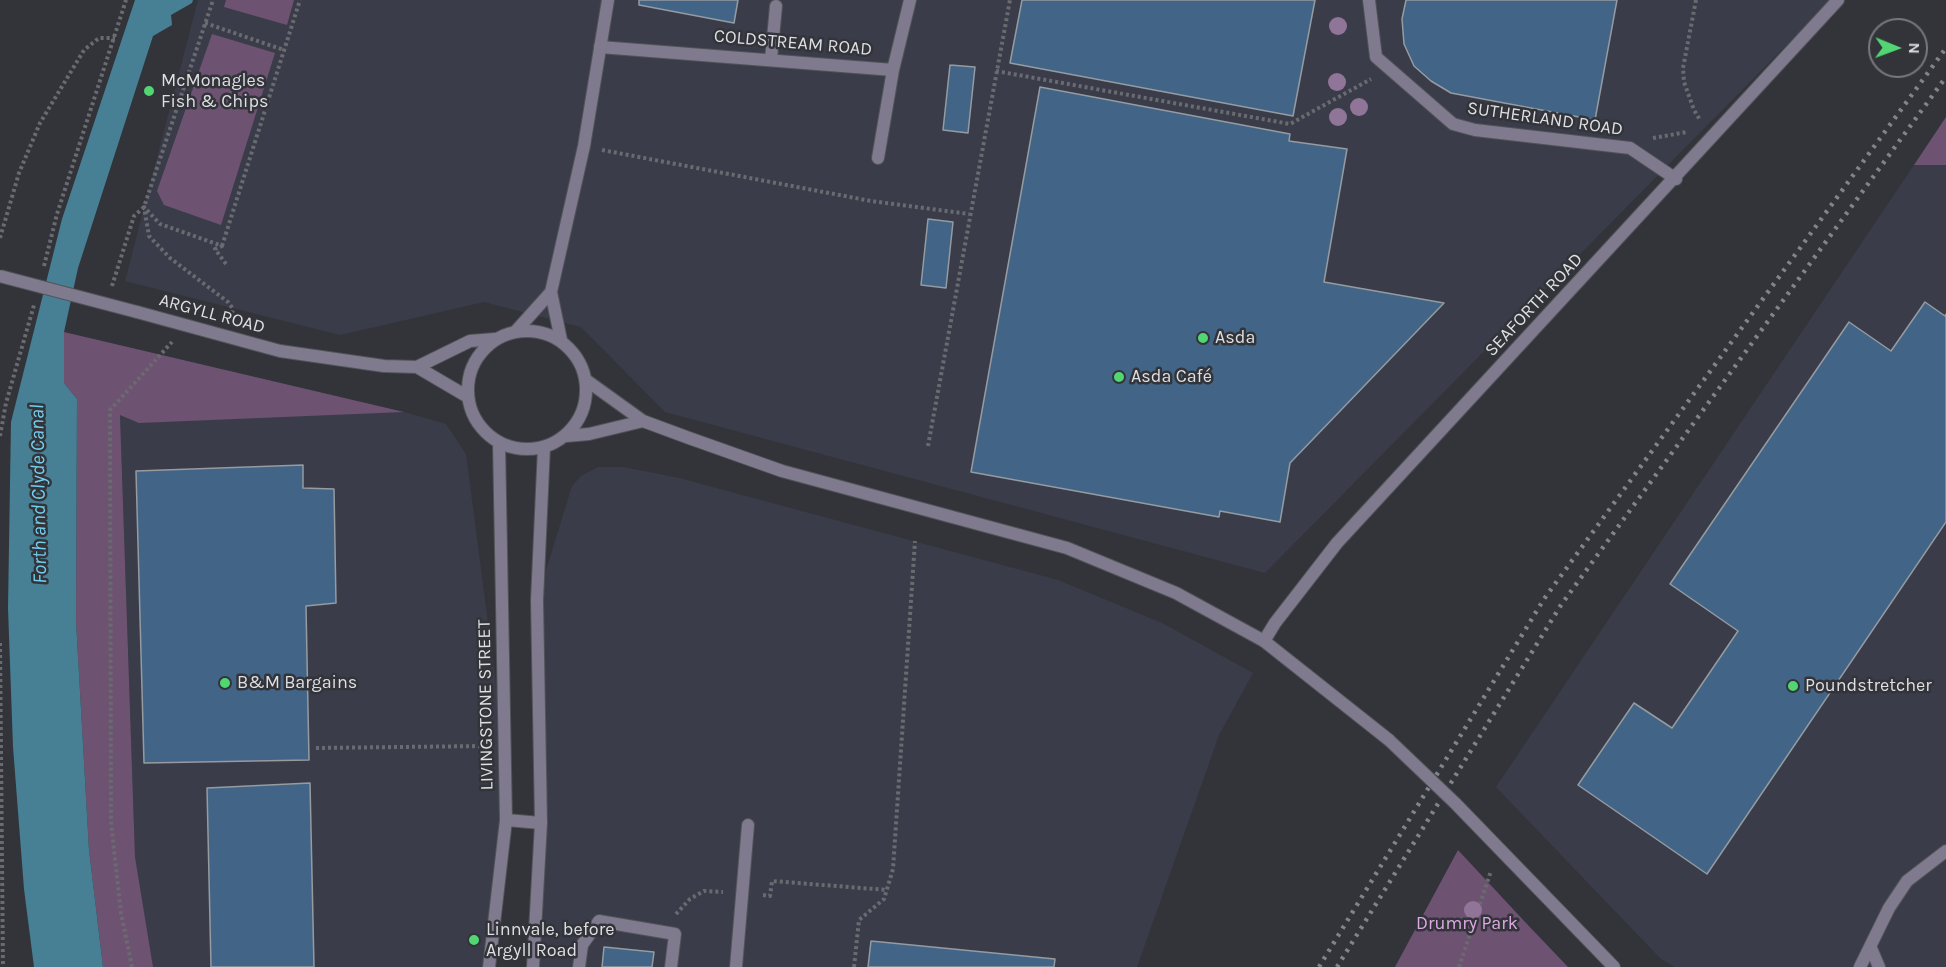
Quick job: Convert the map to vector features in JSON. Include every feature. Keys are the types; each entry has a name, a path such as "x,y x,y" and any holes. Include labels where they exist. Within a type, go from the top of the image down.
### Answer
{"street":[{"path":"561,340 550,292 584,146 608,0"},
{"path":"893,70 910,0"},
{"name":"SUTHERLAND ROAD","path":"1369,0 1376,57 1453,124 1475,130 1630,148 1676,179"},
{"name":"SEAFORTH ROAD","path":"1264,641 1275,623 1337,543 1676,179 1838,0"},
{"path":"771,59 776,6"},
{"name":"COLDSTREAM ROAD","path":"600,47 893,70 878,158"},
{"name":"ARGYLL ROAD","path":"0,276 280,351 384,366 417,367 470,341 495,339"},
{"path":"516,331 550,292"},
{"path":"566,436 583,411 587,395 586,380 581,364 573,351 561,340 547,333 516,331 495,339 479,355 470,375 468,397 479,423 499,442 529,450 544,447 566,436 589,434 643,421"},
{"name":"ARGYLL ROAD","path":"417,367 468,397"},
{"path":"586,380 643,421 783,471 1067,548 1176,593 1264,641 1389,740 1455,803 1614,967"},
{"name":"LIVINGSTONE STREET","path":"489,967 506,820 499,442"},
{"path":"533,967 541,823 537,600 544,447"},
{"path":"506,820 541,823"},
{"path":"736,967 748,825"},
{"path":"1860,967 1889,908 1907,881 1946,851"},
{"path":"579,967 582,945 599,921 675,934 671,967"},
{"path":"582,945 584,967"},
{"path":"1871,948 1879,967"}],"path":[{"path":"43,269 57,214 126,0"},
{"path":"213,0 144,207 149,236 170,258 228,302 233,309 227,337"},
{"path":"222,246 300,0"},
{"path":"928,446 1010,0"},
{"path":"1696,0 1683,68 1684,82 1694,110 1713,137"},
{"path":"205,23 284,50"},
{"path":"0,238 19,173 40,123 84,50 99,38 115,39"},
{"path":"996,70 1290,124 1390,69"},
{"path":"584,146 871,201 969,214"},
{"path":"144,207 160,224 222,246"},
{"path":"107,304 134,216 144,207"},
{"path":"222,246 214,249 226,264"},
{"path":"0,436 35,302"},
{"path":"132,967 121,913 111,822 110,410 171,343 176,322"},
{"path":"854,967 859,920 884,899 893,869 915,541"},
{"path":"0,643 3,967"},
{"path":"316,748 504,746"},
{"path":"1459,967 1498,847"},
{"path":"660,931 690,899 704,891 770,896 772,881 887,890"}],"shaded area":[{"path":"198,0 1831,0 1265,573 665,412 581,327 484,302 340,335 125,281"},
{"path":"1914,165 1946,165 1946,967 1675,967 1661,959 1496,787"},
{"path":"404,412 446,424 466,454 504,746 506,820 490,967 153,967 135,857 120,415"},
{"path":"598,467 623,467 679,478 1058,580 1162,623 1253,673 1219,735 1137,967 533,967 538,905 537,600 572,486 581,476"}],"green space":[{"path":"226,0 294,0 287,25 224,7"},
{"path":"212,34 275,53 221,225 164,205 157,191"},
{"path":"1946,117 1946,165 1914,165"},
{"path":"64,332 404,412 139,423 120,415 135,857 153,967 103,967 89,850 76,621 77,399 64,383"},
{"name":"Drumry Park","path":"1458,850 1526,923 1568,967 1395,967"}],"water":[{"name":"Forth and Clyde Canal","path":"135,0 193,0 192,3 171,15 172,25 153,36 78,268 64,332 64,383 77,399 76,621 89,850 103,967 34,967 24,889 13,747 8,608 11,422 62,219"}],"building":[{"path":"639,0 738,0 734,23 639,5"},
{"path":"1022,0 1315,0 1293,116 1010,63"},
{"path":"1406,0 1617,0 1595,120 1451,93 1431,81 1414,66 1404,44 1402,19"},
{"path":"950,65 975,67 968,133 943,130"},
{"name":"Asda","path":"1040,87 1290,134 1289,141 1347,149 1324,282 1444,303 1290,463 1280,522 1220,511 1219,517 971,472"},
{"path":"928,219 953,222 946,288 921,285"},
{"path":"1925,302 1945,316 1946,314 1946,522 1707,874 1578,785 1634,703 1672,728 1738,631 1670,584 1849,322 1891,351"},
{"name":"B&M Bargains","path":"303,465 303,488 334,489 336,603 306,606 309,760 144,763 136,471"},
{"path":"310,783 314,967 211,967 207,788"},
{"path":"871,941 1055,959 1054,967 868,967"},
{"path":"604,947 654,952 652,967 602,967"}],"railway":[{"path":"1319,967 1544,599 1946,48"},
{"path":"1337,967 1561,605 1946,77"}],"place":[{"name":"McMonagles Fish & Chips","path":"149,91"},
{"name":"Asda","path":"1203,338"},
{"name":"Asda Café","path":"1119,377"},
{"name":"B&M Bargains","path":"225,683"},
{"name":"Poundstretcher","path":"1793,686"},
{"name":"Linnvale, before Argyll Road","path":"474,940"}]}
